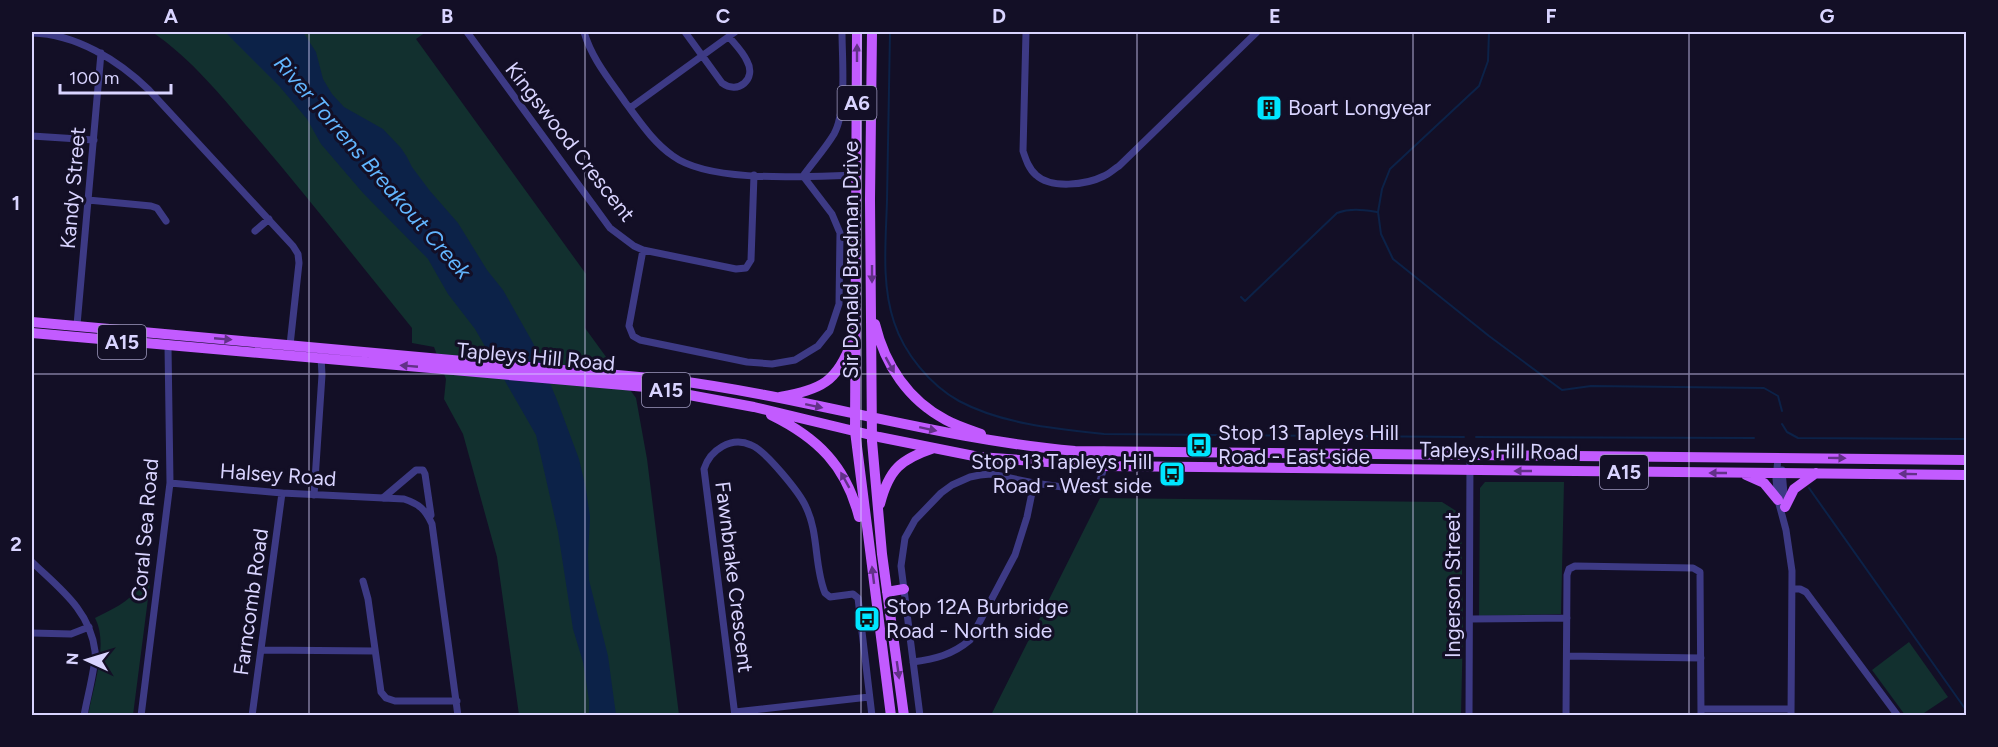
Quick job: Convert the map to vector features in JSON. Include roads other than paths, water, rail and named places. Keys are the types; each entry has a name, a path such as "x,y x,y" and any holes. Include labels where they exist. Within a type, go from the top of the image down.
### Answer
{"main road":[{"name":"Sir Donald Bradman Drive","path":"855,414 857,32"},
{"name":"Sir Donald Bradman Drive","path":"871,418 872,32"},
{"path":"870,199 857,175 871,161"},
{"path":"871,309 886,359 904,387 944,420 1003,443"},
{"name":"Tapleys Hill Road","path":"32,322 168,334 479,373 575,375 690,382 1003,443 1075,451 1966,460"},
{"path":"76,337 77,325"},
{"path":"774,398 805,392 831,378 843,362 855,331"},
{"name":"Tapleys Hill Road","path":"32,333 168,346 290,350"},
{"path":"168,334 168,346"},
{"name":"Tapleys Hill Road","path":"364,357 468,361 659,388 996,460 1103,466 1966,475"},
{"path":"754,407 789,424 807,436 832,460 850,489 867,534"},
{"name":"A6","path":"855,414 867,534 891,716"},
{"name":"A6","path":"871,418 878,512 904,716"},
{"path":"878,512 887,482 896,468 913,456 934,448"},
{"path":"1742,473 1764,483 1781,504 1794,489 1817,473"},
{"path":"887,592 904,589"}],"street":[{"name":"Kingswood Crescent","path":"466,32 610,228 634,246 643,250 736,269 746,268 751,260 754,175"},
{"path":"584,32 598,64 653,139 675,158 699,170 732,175 857,175"},
{"path":"685,32 725,86 736,88 744,85 749,77 748,61 729,37"},
{"path":"630,108 735,32"},
{"name":"Sir Donald Bradman Drive","path":"803,176 834,134 840,120 842,32"},
{"path":"1026,32 1023,151 1027,164 1036,175 1049,183 1088,182 1106,176 1257,32"},
{"path":"32,33 59,37 101,53 131,73 293,246 298,256 290,350"},
{"name":"Kandy Street","path":"77,325 101,53"},
{"path":"32,136 94,140"},
{"path":"643,250 629,326 633,336 640,340 747,362 772,364 795,360 818,346 826,337 839,304 840,232 832,214 803,176"},
{"path":"88,200 151,206 157,208 166,221"},
{"path":"255,231 269,219"},
{"name":"Coral Sea Road","path":"141,716 170,483 168,346"},
{"path":"314,495 322,375 321,353"},
{"name":"Fawnbrake Crescent","path":"735,714 704,469 711,454 718,449 735,443 746,443 759,450 806,505 814,527 825,593 830,597 853,594 858,598 872,716"},
{"path":"920,716 904,589 902,553 910,528 941,493 970,477 991,474 1091,491 1096,488 1103,466 1104,450"},
{"name":"Ingerson Street","path":"1469,716 1470,455"},
{"path":"1566,716 1569,568 1575,566 1693,568 1700,572 1701,712 1791,712 1792,589 1781,504 1778,458"},
{"path":"383,498 416,470 423,470 458,716"},
{"name":"Halsey Road","path":"170,483 282,493 404,499 426,510 432,524"},
{"path":"914,662 948,655 970,640 1015,555 1027,517 1034,483"},
{"name":"Farncomb Road","path":"252,716 282,493"},
{"path":"32,562 77,605 88,627 96,653 84,716"},
{"path":"363,581 368,599 381,692 386,698 395,701 457,701"},
{"path":"1792,589 1806,592 1898,716"},
{"path":"1470,619 1567,618"},
{"path":"32,633 71,634 88,627"},
{"path":"261,650 375,651"},
{"path":"1567,656 1701,658"},
{"path":"735,714 869,697"}],"water":[{"name":"River Torrens Breakout Creek","path":"225,32 303,32 316,52 323,79 332,94 344,107 383,129 401,148 430,191 458,223 487,270 503,290 533,343 579,459 590,517 589,580 608,656 616,715 589,715 583,662 573,629 558,532 536,435 475,329 448,294 428,259 363,193 321,144 307,119 280,87"}],"waterway":[{"path":"890,32 885,246 887,292 894,322 904,345 919,367 948,394 976,409 1011,420 1104,434 1464,437"},
{"path":"1489,32 1488,61 1479,86 1390,169 1382,189 1378,212 1381,234 1393,259 1489,336 1562,390 1591,386 1764,388 1778,396 1782,411"},
{"path":"1241,297 1245,301 1337,213 1352,210 1377,212"},
{"path":"1782,424 1787,432 1798,438 1966,439"},
{"path":"1476,437 1754,438"},
{"path":"1809,488 1966,710"}],"place":[{"name":"Boart Longyear","path":"1269,108"},
{"name":"Stop 13 Tapleys Hill Road - East side","path":"1199,445"},
{"name":"Stop 13 Tapleys Hill Road - West side","path":"1172,474"},
{"name":"Stop 12A Burbridge Road - North side","path":"867,619"}]}
